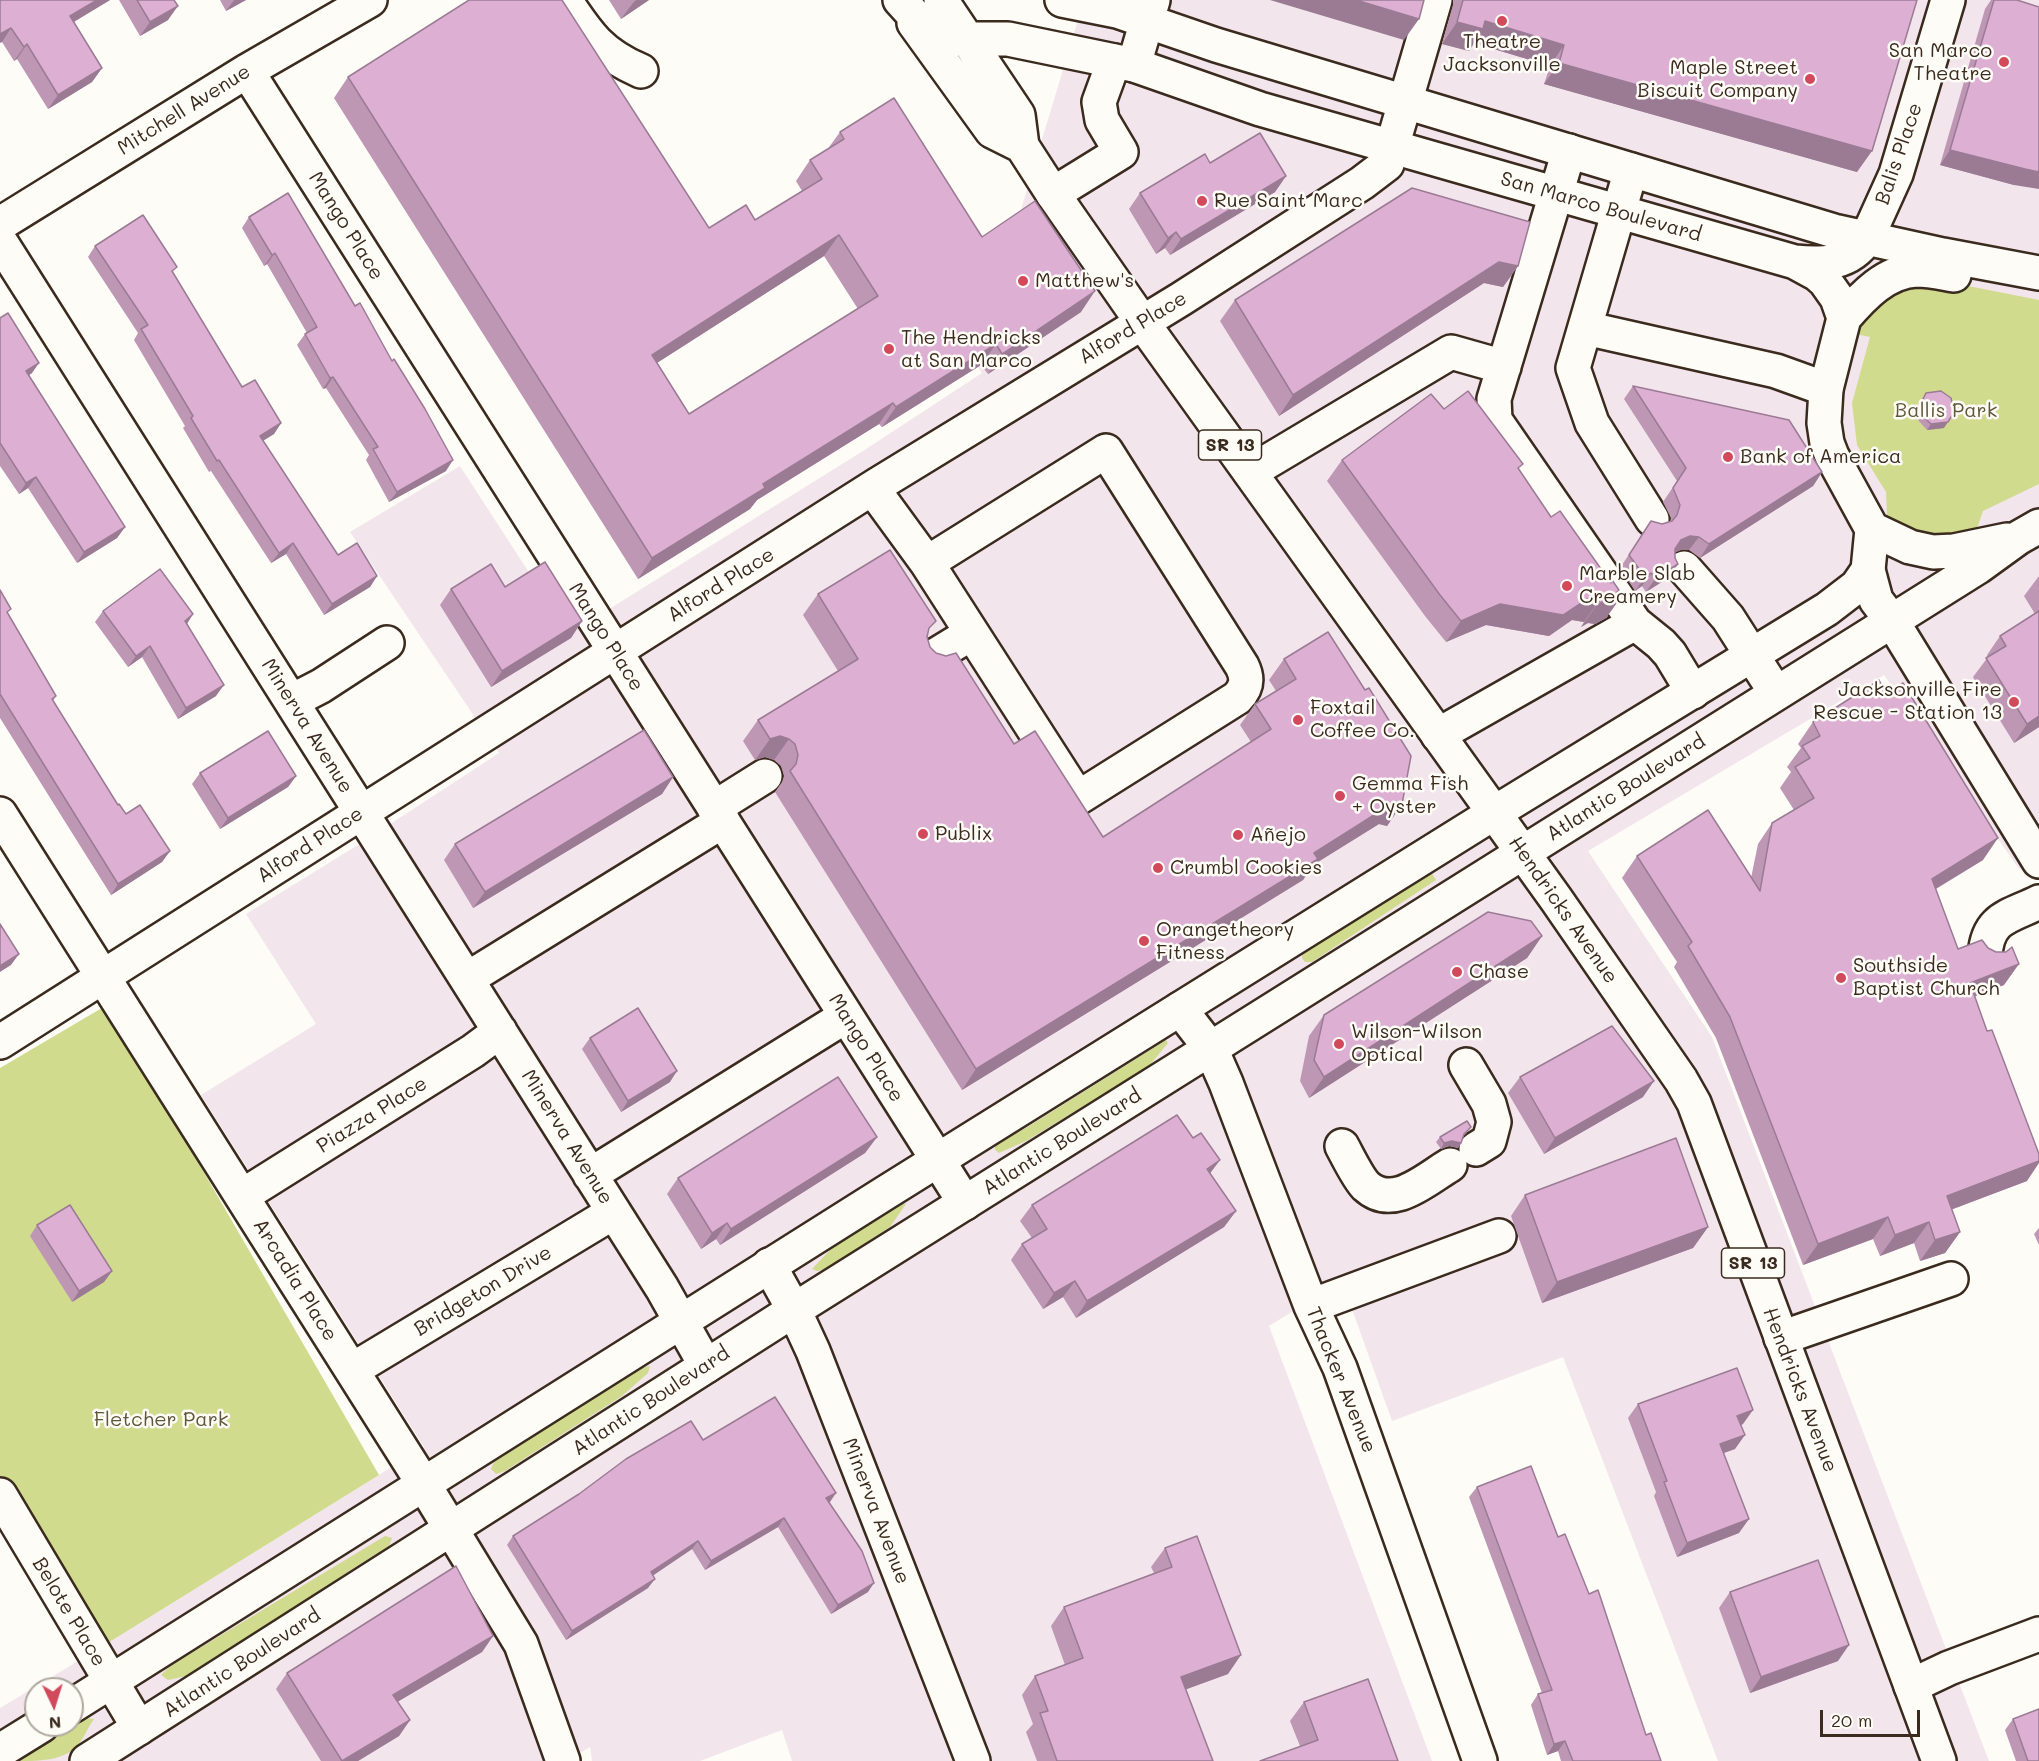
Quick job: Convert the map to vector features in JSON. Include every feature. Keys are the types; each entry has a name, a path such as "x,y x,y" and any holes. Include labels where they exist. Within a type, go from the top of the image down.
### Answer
{"main road":[{"name":"Mitchell Avenue","path":"0,224 248,71 370,0"},
{"name":"San Marco Boulevard","path":"899,0 920,22 936,34 953,39 1008,39 1124,63 1260,109 1795,262 1825,281 1837,298 1844,318"},
{"path":"899,0 992,131 1022,146"},
{"name":"Hendricks Avenue","path":"941,0 1018,115 1022,146 1053,194 1142,322 1556,899 1682,1080 1698,1114 1939,1761"},
{"path":"1062,0 1117,11 1150,11 1216,45 1834,231 2039,273"},
{"name":"Alford Place","path":"0,1042 615,651 1362,183 1387,164 1435,0"},
{"name":"Balis Place","path":"1867,238 1896,174 1948,0"},
{"path":"560,8 606,52 620,62 640,71"},
{"path":"1053,194 1121,152 1102,120 1099,102 1124,63 1150,11"},
{"name":"Mango Place","path":"248,71 965,1203"},
{"path":"1569,151 1494,399 1496,420 1635,623 1670,654 1693,692"},
{"path":"1631,170 1573,368 1592,423 1652,519"},
{"path":"1795,262 1827,264 1837,261 1862,246 1867,238"},
{"name":"Minerva Avenue","path":"0,241 614,1212 706,1366"},
{"path":"2038,856 1892,621 1876,600 1868,570 1872,529 1837,467 1827,443 1823,411 1826,388 1844,318 1873,288 1892,277 1916,270 2039,290"},
{"path":"1585,328 1776,371 1826,388"},
{"path":"1250,472 1451,352 1504,367"},
{"path":"873,489 927,563 1078,798 1237,698 1245,687 1245,673 1242,666 1107,451 927,563"},
{"path":"1872,529 1910,547 1933,552 1954,551 2028,532"},
{"name":"Atlantic Boulevard","path":"87,1761 794,1310 1978,567 2028,532"},
{"path":"1684,568 1728,618 1776,693"},
{"path":"84,1698 769,1265 1494,813 1827,609 1857,586 1868,570"},
{"path":"1438,735 1635,623"},
{"path":"932,658 972,633"},
{"path":"292,702 387,643"},
{"path":"467,979 718,814 765,776"},
{"name":"Arcadia Place","path":"0,814 452,1528 521,1644 563,1761"},
{"path":"1985,955 1986,938 1996,924 2039,902"},
{"name":"Thacker Avenue","path":"1180,1009 1210,1049 1226,1083 1311,1306 1340,1368 1480,1761"},
{"path":"590,1175 846,1016"},
{"name":"Piazza Place","path":"242,1196 473,1051 500,1031"},
{"path":"1342,1146 1366,1186 1386,1197 1402,1194 1489,1141 1494,1122 1489,1104 1466,1065"},
{"name":"Bridgeton Drive","path":"352,1370 614,1212"},
{"path":"1311,1306 1499,1236"},
{"name":"Minerva Avenue","path":"769,1265 794,1310 826,1383 973,1761"},
{"path":"1781,1338 1952,1279"},
{"name":"Belote Place","path":"0,1495 139,1728"},
{"path":"1911,1686 1949,1668 2039,1634"},
{"path":"0,1751 24,1736"}],"shaded area":[{"path":"1084,0 2039,0 2039,858 2019,869 1884,675 1588,851 1712,1037 1989,1761 1718,1761 1563,1357 1392,1421 1342,1281 1269,1326 1432,1761 792,1761 782,1730 700,1761 592,1761 590,1747 567,1761 0,1761 0,1708 24,1694 24,1737 84,1737 84,1677 52,1677 424,1447 201,1095 316,1024 246,914 358,845 499,753 350,532 460,466 569,634 863,451 982,373 923,281 1019,216"}],"green space":[{"name":"Ballis Park","path":"1943,281 2039,300 2039,484 1983,511 1976,531 1951,539 1901,529 1887,516 1886,492 1857,445 1852,403 1870,337 1856,334 1874,303 1896,286"},
{"path":"1426,872 1431,872 1436,880 1312,962 1305,962 1302,958 1302,951"},
{"name":"Fletcher Park","path":"107,1005 379,1475 103,1646 0,1476 0,1068"},
{"path":"1166,1040 1168,1043 1149,1066 1026,1141 999,1153 995,1150 995,1144 1026,1128"},
{"path":"901,1204 906,1204 890,1227 824,1270 812,1269 833,1247"},
{"path":"650,1366 648,1373 622,1396 505,1471 496,1474 491,1469 494,1462 510,1451 642,1368"},
{"path":"385,1536 392,1538 389,1546 214,1664 186,1676 168,1680 161,1675 170,1666"},
{"path":"84,1719 94,1719 84,1736"},
{"path":"56,1737 83,1737 73,1750 59,1757 17,1761"}],"building":[{"path":"0,0 97,0 70,16 102,68 58,95 27,44 24,47 11,28 0,34"},
{"path":"137,0 174,0 178,6 150,22"},
{"path":"469,0 562,0 709,228 746,205 755,220 822,179 810,160 844,139 840,132 894,98 982,237 1035,201 1095,291 1002,354 996,344 896,407 893,403 763,484 765,488 652,558 348,77","holes":["839,235 878,296 689,414 652,355"]},
{"path":"1356,0 1424,0 1419,19"},
{"path":"1463,0 1917,0 1872,151 1559,63 1564,45 1485,21 1483,29 1457,22"},
{"name":"San Marco Theatre","path":"1994,0 2017,0 2039,7 2039,172 1950,150"},
{"name":"Rue Saint Marc","path":"1260,133 1286,176 1181,239 1176,232 1168,238 1140,193 1205,154 1210,163"},
{"path":"1412,188 1530,222 1518,266 1499,262 1293,395 1235,300"},
{"path":"288,193 355,306 360,303 392,361 394,359 425,409 453,460 397,492 373,449 378,447 333,377 330,378 305,334 317,327 275,253 272,255 249,217"},
{"path":"143,215 177,267 172,271 242,387 255,380 281,423 260,436 338,555 357,543 377,576 332,604 293,543 279,553 219,460 217,461 141,329 148,325 95,246"},
{"path":"8,313 39,363 26,371 125,527 84,552 36,477 26,483 0,443 0,318"},
{"name":"Bank of America","path":"1633,386 1789,420 1822,472 1709,544 1699,537 1690,536 1681,540 1675,549 1678,564 1655,579 1651,573 1645,577 1629,555 1651,521 1662,524 1672,521 1677,515 1680,505 1673,488 1686,468"},
{"path":"1468,391 1523,464 1518,468 1551,517 1560,511 1611,583 1612,580 1621,597 1610,603 1603,601 1596,606 1599,601 1587,599 1563,615 1500,604 1461,621 1440,595 1342,460 1431,394 1444,409"},
{"path":"1941,391 1951,398 1954,412 1948,422 1931,424 1922,415 1921,403 1926,393"},
{"path":"890,550 936,621 929,628 927,637 930,647 936,653 946,656 956,653 1014,744 1035,731 1103,837 1271,729 1255,704 1296,679 1284,659 1328,632 1365,690 1369,688 1411,756 1402,804 1393,803 1314,853 1318,859 976,1069 790,771 796,764 798,755 795,744 780,736 770,739 758,720 858,659 818,594"},
{"path":"545,562 582,621 502,671 451,589 491,564 505,587"},
{"path":"160,569 193,614 185,621 224,685 186,708 150,646 136,656 103,611"},
{"path":"0,590 11,609 7,612 56,696 52,699 118,805 126,814 140,805 170,851 118,884 0,694"},
{"name":"Jacksonville Fire Rescue - Station 13","path":"2039,611 2039,716 2027,724 1986,658 2006,646 2000,636"},
{"name":"Southside Baptist Church","path":"1879,680 1886,693 1903,683 1998,838 1932,879 1958,949 1982,940 1988,948 1996,952 2006,952 2012,947 2019,964 1970,983 1987,1031 1992,1030 2039,1154 2039,1161 1947,1196 1960,1232 1935,1240 1929,1222 1895,1235 1888,1217 1818,1244 1730,1017 1688,946 1692,942 1637,856 1708,810 1760,891 1772,823 1814,798 1795,767 1810,758 1802,746 1820,736 1813,722"},
{"path":"644,730 673,777 485,892 455,844"},
{"path":"268,731 296,776 228,818 200,773"},
{"path":"1488,912 1531,921 1542,936 1324,1077 1314,1060 1324,1015"},
{"path":"0,924 19,954 0,966"},
{"path":"638,1008 677,1071 628,1101 590,1038"},
{"path":"1612,1026 1654,1081 1555,1138 1520,1077"},
{"path":"838,1077 877,1137 731,1229 727,1223 712,1233 678,1178"},
{"path":"1177,1115 1193,1138 1201,1133 1220,1160 1207,1169 1236,1211 1087,1301 1075,1281 1054,1293 1022,1244 1047,1229 1032,1205"},
{"path":"1467,1121 1471,1127 1464,1134 1461,1143 1452,1141 1444,1143 1440,1137"},
{"path":"1676,1138 1708,1227 1557,1282 1525,1195"},
{"path":"70,1205 112,1271 79,1291 37,1225"},
{"path":"1737,1368 1753,1410 1737,1416 1745,1435 1720,1444 1749,1519 1687,1543 1638,1404"},
{"path":"775,1397 836,1493 826,1498 862,1551 874,1583 838,1605 784,1518 711,1561 698,1541 651,1572 655,1579 572,1631 513,1536 579,1494 626,1459 691,1421 703,1440"},
{"path":"1531,1466 1558,1537 1565,1534 1589,1594 1598,1590 1646,1735 1651,1733 1661,1761 1573,1761 1565,1741 1554,1744 1538,1694 1552,1690 1477,1487"},
{"path":"1197,1536 1241,1655 1181,1677 1213,1761 1057,1761 1040,1713 1048,1711 1035,1676 1083,1658 1064,1607 1172,1567 1165,1548"},
{"path":"1818,1560 1849,1645 1761,1677 1730,1592"},
{"path":"456,1566 493,1636 393,1695 410,1720 342,1761 287,1673"},
{"path":"1368,1679 1398,1761 1260,1761 1318,1740 1304,1702"},
{"path":"2039,1709 2039,1761 2028,1761 2013,1719"}],"place":[{"name":"Theatre Jacksonville","path":"1502,21"},
{"name":"San Marco Theatre","path":"2004,62"},
{"name":"Maple Street Biscuit Company","path":"1810,79"},
{"name":"Rue Saint Marc","path":"1202,201"},
{"name":"Matthew's","path":"1023,281"},
{"name":"The Hendricks at San Marco","path":"889,349"},
{"name":"Bank of America","path":"1728,457"},
{"name":"Marble Slab Creamery","path":"1567,586"},
{"name":"Jacksonville Fire Rescue - Station 13","path":"2014,702"},
{"name":"Foxtail Coffee Co.","path":"1298,720"},
{"name":"Gemma Fish + Oyster","path":"1340,796"},
{"name":"Publix","path":"923,834"},
{"name":"Añejo","path":"1238,835"},
{"name":"Crumbl Cookies","path":"1158,868"},
{"name":"Orangetheory Fitness","path":"1144,941"},
{"name":"Chase","path":"1457,972"},
{"name":"Southside Baptist Church","path":"1841,978"},
{"name":"Wilson-Wilson Optical","path":"1339,1044"}]}
